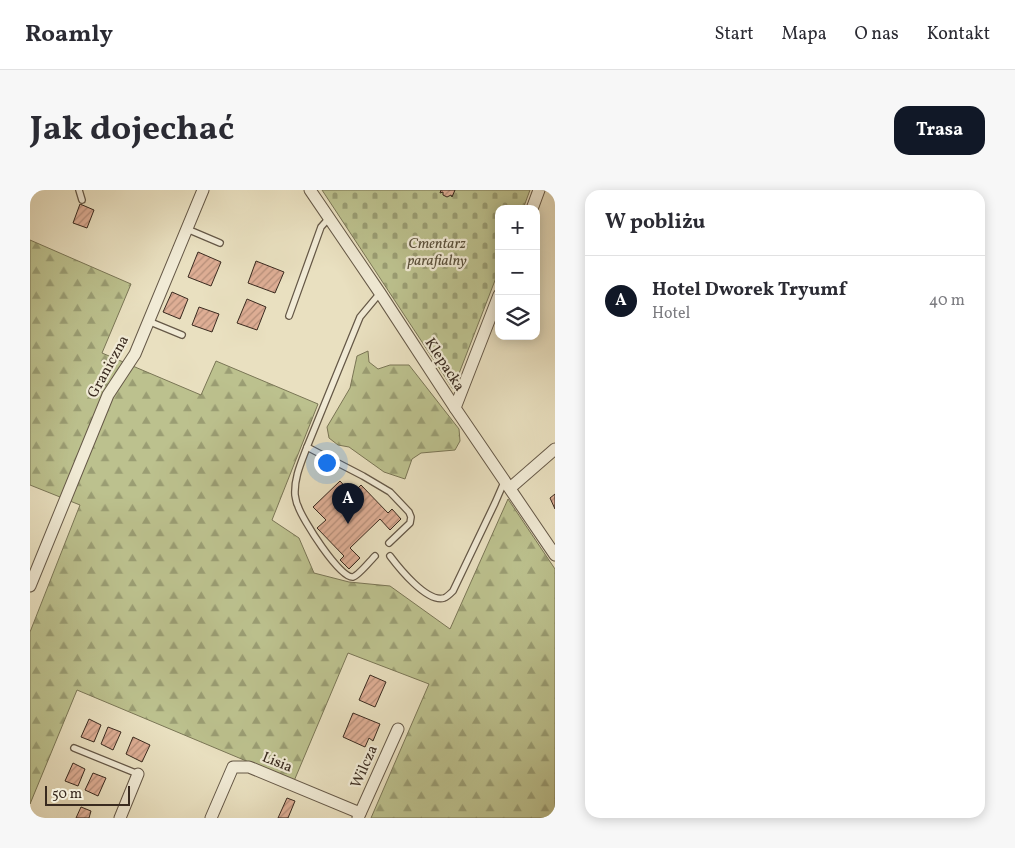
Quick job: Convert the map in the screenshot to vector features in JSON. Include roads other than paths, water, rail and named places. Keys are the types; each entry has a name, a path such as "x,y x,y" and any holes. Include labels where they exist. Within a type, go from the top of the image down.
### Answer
{"street":[{"name":"Graniczna","path":"30,586 108,395 135,354 203,190"},
{"name":"Klepacka","path":"310,190 555,555"},
{"path":"533,205 539,190"},
{"path":"455,408 495,305"},
{"path":"507,484 555,448"},
{"name":"Wilcza","path":"359,816 398,729"},
{"name":"Lisia","path":"211,818 232,767 249,767 359,816"},
{"path":"120,818 138,774"}],"lane":[{"path":"79,190 82,200"},
{"path":"289,316 321,226 329,218"},
{"path":"186,229 220,243"},
{"path":"375,556 353,577 344,574 324,552 298,507 295,482 307,447 360,316 380,293"},
{"path":"148,321 182,335"},
{"path":"307,447 390,492 408,512 411,517 410,522 389,543"},
{"path":"390,556 426,594 435,598 444,598 454,591 495,504 507,484"},
{"path":"74,748 138,774"}],"place":[{"name":"Hotel Dworek Tryumf","path":"348,524"}],"park label":[{"name":"Cmentarz parafialny","path":"437,252"}]}
